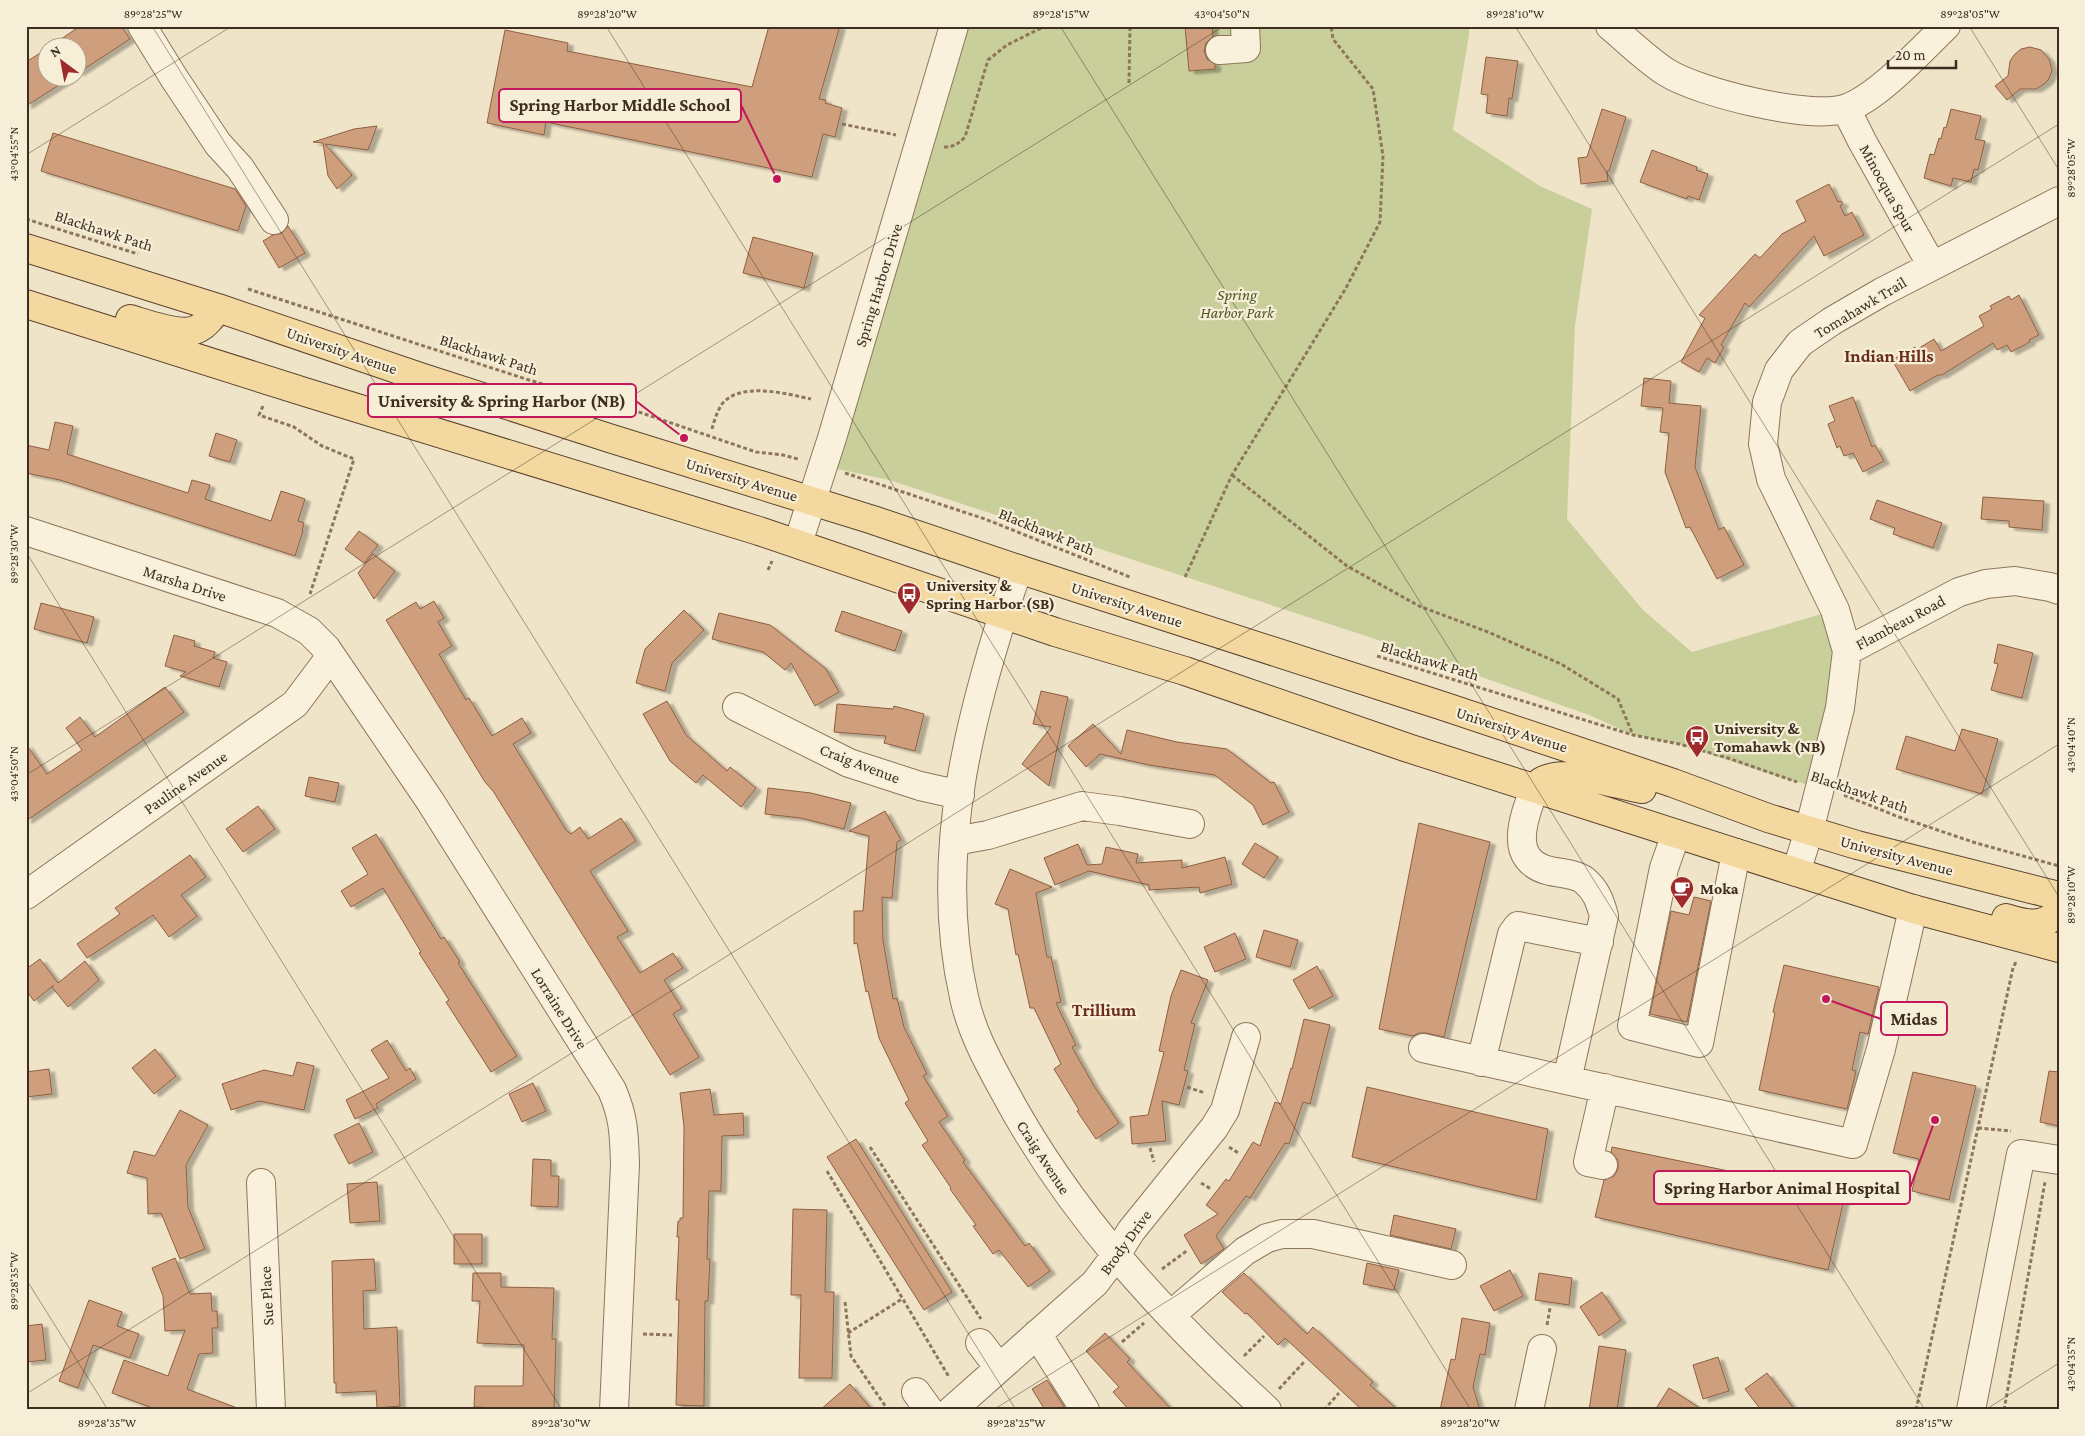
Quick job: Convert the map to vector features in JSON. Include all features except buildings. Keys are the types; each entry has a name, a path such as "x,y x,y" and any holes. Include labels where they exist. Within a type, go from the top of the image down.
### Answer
{"main road":[{"name":"University Avenue","path":"26,248 218,308 430,380 812,500 1018,569 1437,704 1809,831 1925,863 2059,896"},
{"path":"26,297 100,311 180,332 191,332 200,328 218,308"},
{"path":"26,304 798,544 1055,632 1185,671 1408,748 1676,834 1913,909 2059,948"},
{"path":"1535,788 1546,779 1564,776 1713,798"},
{"path":"1913,909 1937,907 1983,911 2027,925 2040,924 2049,920 2059,911"}],"street":[{"path":"142,26 218,144 240,168 274,220"},
{"name":"Spring Harbor Drive","path":"798,544 954,26"},
{"path":"1220,50 1246,48 1245,26"},
{"path":"1610,26 1667,72 1699,87 1773,106 1808,111 1846,109 1888,81 1946,26"},
{"name":"Minocqua Spur","path":"1846,109 1932,266"},
{"name":"Tomahawk Trail","path":"1846,651 1836,610 1771,479 1764,444 1767,402 1779,370 1800,344 1832,321 1932,266 2059,201"},
{"name":"Marsha Drive","path":"26,531 277,613 309,632 326,648 331,656"},
{"name":"Craig Avenue","path":"1018,569 972,719 960,795 952,896 956,950 964,998 982,1050 1016,1115 1070,1197 1116,1255 1160,1317 1214,1360 1272,1401"},
{"name":"Flambeau Road","path":"1796,872 1809,831 1840,708 1846,651 1959,592 1986,584 2015,581 2059,590"},
{"name":"Pauline Avenue","path":"26,895 295,704 331,656"},
{"name":"Lorraine Drive","path":"331,656 430,801 612,1090 621,1110 624,1125 625,1164 614,1410"},
{"name":"Craig Avenue","path":"737,707 849,763 920,786 960,795"},
{"path":"1535,788 1524,816 1522,838 1524,853 1531,864 1543,870 1582,878 1599,896 1604,916 1567,1080"},
{"path":"955,840 988,835 1082,806 1190,824"},
{"path":"1676,834 1664,868 1632,1026 1700,1043 1736,853"},
{"path":"1423,1048 1853,1144 1881,1049 1913,909"},
{"path":"1481,1062 1512,934 1518,926 1599,942"},
{"name":"Brody Drive","path":"952,1410 1095,1282 1116,1255 1131,1231 1214,1128 1225,1110 1246,1037"},
{"path":"1603,1165 1588,1162 1605,1088"},
{"path":"1972,1410 2021,1154 2055,1159"},
{"name":"Sue Place","path":"261,1183 271,1410"},
{"path":"1160,1317 1245,1251 1267,1238 1282,1234 1312,1234 1452,1265"},
{"path":"981,1332 999,1368"},
{"path":"1037,1334 1085,1410"},
{"path":"1529,1410 1542,1349"}],"path":[{"path":"936,148 951,147 959,144 965,137 988,60 1007,45 1045,26"},
{"path":"1129,83 1130,26"},
{"path":"1185,577 1232,475 1346,288 1380,222 1384,156 1373,89 1333,39 1331,26"},
{"path":"842,124 901,137"},
{"name":"Blackhawk Path","path":"26,218 141,255"},
{"name":"Blackhawk Path","path":"241,287 529,380 636,411 756,452 783,455 823,466 985,519 1136,579"},
{"path":"712,430 717,413 724,402 737,395 756,390 812,399"},
{"path":"263,406 259,415 294,427 322,446 354,459 310,594"},
{"path":"1232,475 1347,566 1418,606 1488,632 1561,664 1618,698 1633,735"},
{"path":"768,570 773,558"},
{"name":"Blackhawk Path","path":"1372,654 1633,735 1679,744 1728,758 1779,777 1858,800 1900,817 1976,843 2059,866"},
{"path":"1916,1410 2013,968 2025,939"},
{"path":"1187,1087 1211,1094"},
{"path":"1226,1145 1240,1154"},
{"path":"870,1147 981,1332"},
{"path":"1150,1148 1157,1169"},
{"path":"2004,1410 2055,1159"},
{"path":"827,1171 949,1377"},
{"path":"1197,1180 1211,1189"},
{"path":"1158,1272 1188,1250"},
{"path":"848,1333 902,1299"},
{"path":"844,1302 851,1356 888,1410"},
{"path":"1122,1342 1160,1317"},
{"path":"643,1334 672,1335"},
{"path":"1240,1360 1264,1336"},
{"path":"1272,1401 1304,1362"},
{"path":"1324,1410 1339,1393"}],"green space":[{"name":"Spring Harbor Park","path":"954,26 1469,26 1453,130 1540,186 1592,209 1575,326 1567,519 1643,610 1692,652 1835,610 1847,651 1820,788 1779,777 1679,744 1633,735 1589,715 1372,638 889,480 823,466"}],"place":[{"name":"Spring Harbor Middle School","path":"777,179"},
{"name":"University & Spring Harbor (NB)","path":"684,438"},
{"name":"University & Spring Harbor (SB)","path":"909,615"},
{"name":"University & Tomahawk (NB)","path":"1697,758"},
{"name":"Moka","path":"1682,909"},
{"name":"Midas","path":"1826,999"},
{"name":"Spring Harbor Animal Hospital","path":"1935,1120"}],"district":[{"name":"Indian Hills","path":"1889,356"},
{"name":"Trillium","path":"1104,1010"}]}
